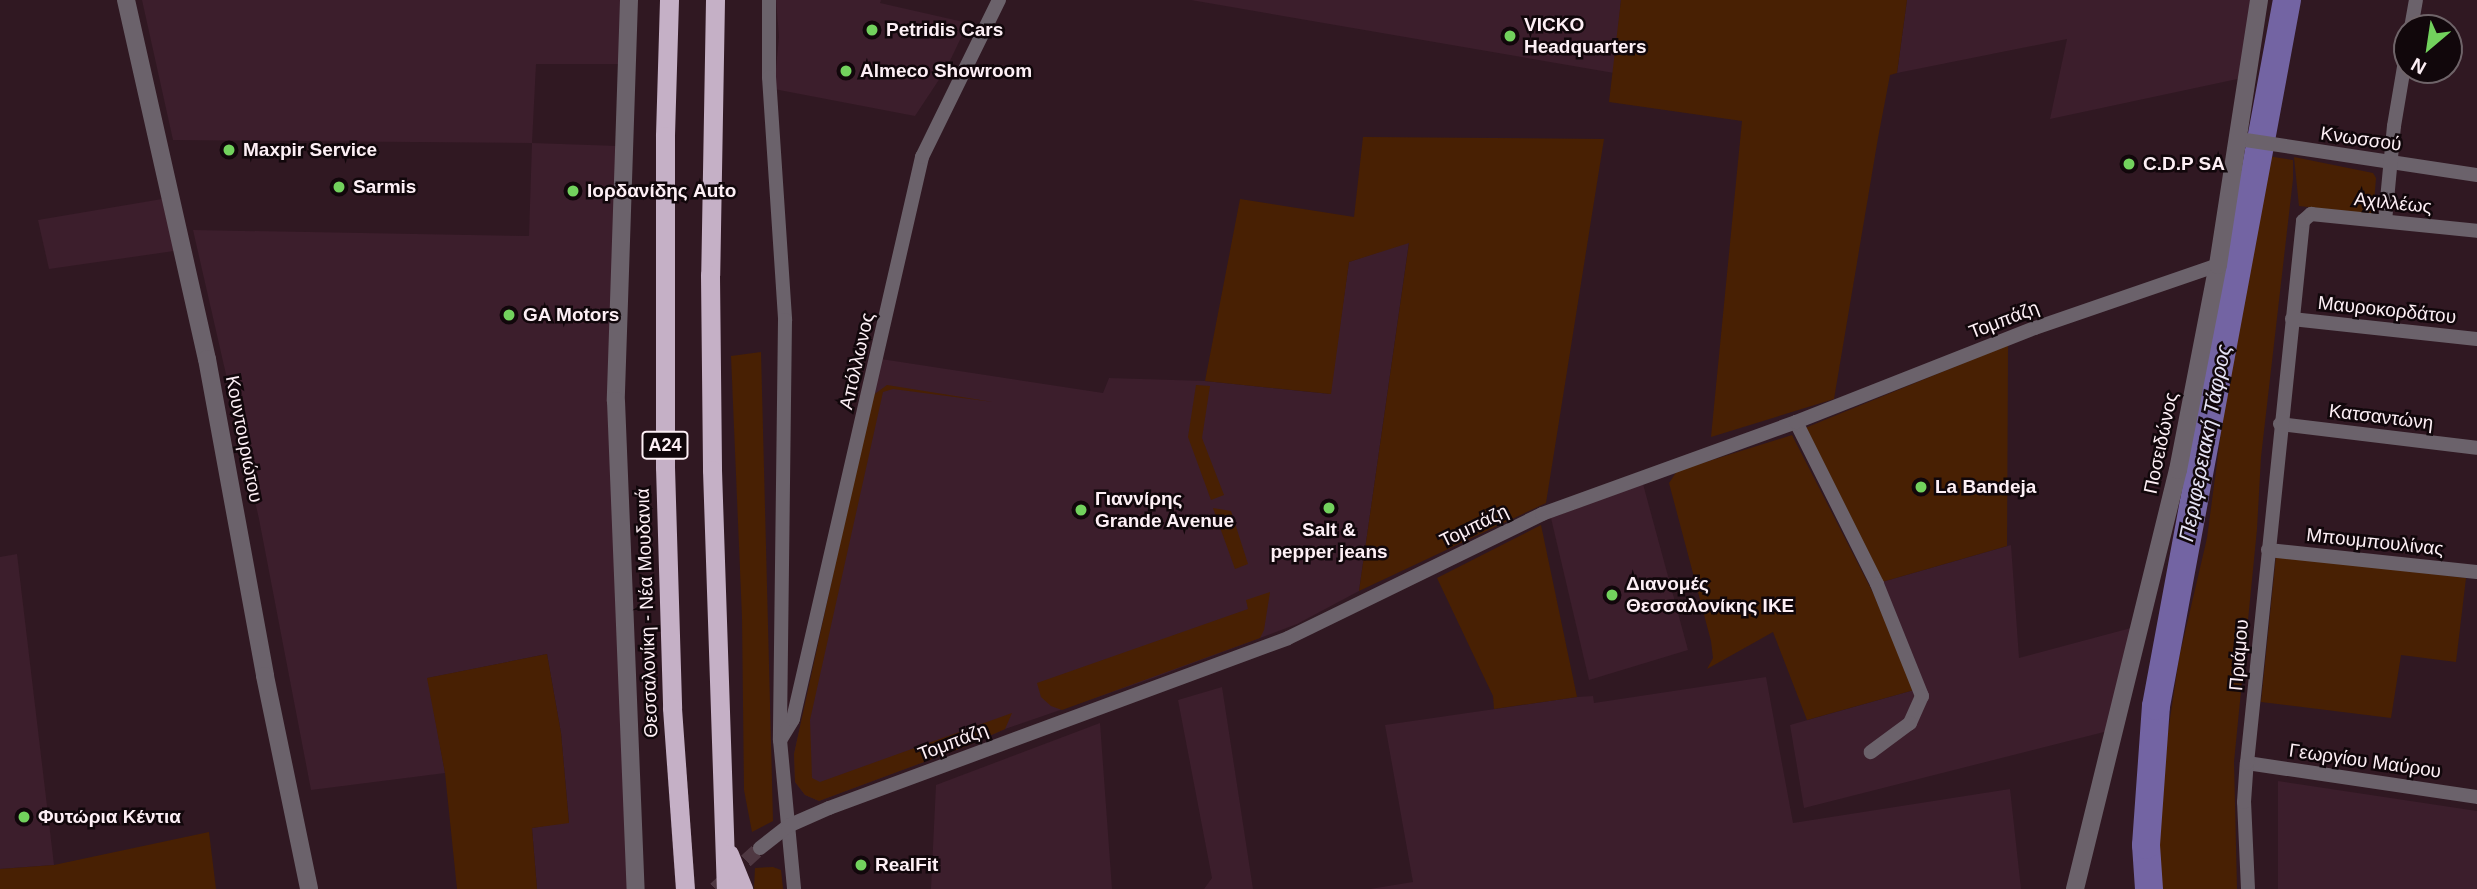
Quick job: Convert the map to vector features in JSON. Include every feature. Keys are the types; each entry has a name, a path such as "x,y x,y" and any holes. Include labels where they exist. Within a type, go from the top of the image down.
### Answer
{"highway":[{"name":"Θεσσαλονίκη - Νέα Μουδανιά","path":"669,0 665,136 665,467 672,708 685,889"},
{"name":"Α24","path":"715,0 710,247 712,470 724,840 743,889"},
{"path":"724,840 726,889"}],"street":[{"name":"Κουντουριώτου","path":"126,0 207,359 242,534 265,676 309,889"},
{"path":"629,0 616,401 636,889"},
{"path":"769,0 769,77 785,320 780,740 794,889"},
{"name":"Απόλλωνος","path":"780,740 793,719 922,157 999,0"},
{"name":"Ποσειδώνος","path":"2075,889 2178,470 2243,139 2259,0"},
{"path":"2385,221 2402,84"},
{"name":"Κνωσσού","path":"2243,139 2299,150 2477,175"},
{"name":"Αχιλλέως","path":"2306,216 2385,221 2477,232"},
{"name":"Πριάμου","path":"2248,889 2245,802 2248,763 2280,424 2306,216"},
{"name":"Τομπάζη","path":"760,848 788,826 943,765 1288,638 1542,514 1796,422 2035,328 2218,265"},
{"name":"Μαυροκορδάτου","path":"2292,318 2477,339"},
{"path":"1796,422 1877,584 1922,695 1910,723 1871,752"},
{"name":"Κατσαντώνη","path":"2280,424 2477,448"},
{"name":"Μπουμπουλίνας","path":"2268,550 2477,572"},
{"name":"Γεωργίου Μαύρου","path":"2248,763 2477,797"}],"shaded area":[{"path":"142,0 620,0 620,64 536,64 532,143 173,140"},
{"path":"776,0 881,0 880,3 968,23 946,69 915,116 774,89 779,37"},
{"name":"VICKO Headquarters","path":"1191,0 1621,0 1614,73"},
{"path":"1621,0 1907,0 1897,73 1890,75 1878,138 1834,399 1711,437 1742,121 1609,102"},
{"path":"1907,0 2251,0 2242,78 2050,119 2067,39 1897,73"},
{"path":"1363,137 1604,139 1546,503 1359,591 1409,243 1349,262 1331,394 1205,381 1240,199 1354,217"},
{"path":"532,143 618,146 608,390 629,889 537,889 532,828 569,822 561,733 547,654 428,678 445,773 311,790 259,519 193,230 529,236"},
{"path":"2268,156 2293,160 2293,179 2261,457 2257,529 2234,762 2237,889 2161,889 2159,843 2162,773 2179,658 2207,538 2230,365"},
{"path":"2294,157 2373,173 2376,178 2373,214 2299,206"},
{"path":"162,199 174,251 49,269 38,220"},
{"name":"Γιαννίρης Grande Avenue","path":"1409,242 1359,591 1297,624 1005,729 967,746 819,801 805,795 795,782 794,754 881,359 1103,393 1109,378 1205,381 1330,394 1349,262"},
{"name":"La Bandeja","path":"2008,345 2007,546 1882,582 1805,428"},
{"path":"761,352 773,821 752,832 744,790 742,617 731,356"},
{"path":"887,385 993,402 893,389 883,392 810,720 812,778 820,782 1012,713 1005,729 967,746 819,801 805,795 795,782 794,754 872,396"},
{"path":"1196,385 1210,386 1202,438 1224,495 1211,500 1188,437"},
{"path":"1792,435 1873,593 1914,690 1807,720 1773,632 1707,669 1713,658 1711,641 1669,483 1677,471"},
{"path":"1643,484 1688,650 1589,680 1551,518"},
{"path":"1213,508 1231,511 1248,564 1235,569"},
{"path":"1541,525 1577,697 1494,709 1493,696 1437,578"},
{"path":"2011,545 2019,658 2131,628 2108,731 1804,808 1790,725 1914,690 1882,582"},
{"path":"17,554 54,865 0,869 0,557"},
{"path":"2276,556 2466,578 2456,662 2401,655 2391,718 2261,702"},
{"path":"1270,592 1264,630 1260,638 1062,710 1051,706 1041,697 1037,683 1248,609 1246,600"},
{"path":"547,654 561,733 569,823 532,828 537,889 457,889 445,773 427,678"},
{"path":"1766,677 1793,823 2010,789 2021,889 1370,889 1413,882 1385,725 1577,697 1593,696 1594,703"},
{"path":"1222,687 1253,889 1204,889 1212,878 1178,700"},
{"path":"1100,723 1112,889 931,889 936,785"},
{"path":"2278,781 2477,811 2477,889 2278,889"},
{"path":"209,832 216,889 0,889 0,869 54,865"},
{"path":"773,867 781,870 783,889 754,889 755,868"}],"waterway":[{"name":"Περιφερειακή Τάφρος","path":"2149,889 2146,845 2156,706 2287,0"}],"tunnel":[{"path":"715,889 760,848"}],"place":[{"name":"Petridis Cars","path":"872,30"},
{"name":"VICKO Headquarters","path":"1510,36"},
{"name":"Almeco Showroom","path":"846,71"},
{"name":"Maxpir Service","path":"229,150"},
{"name":"C.D.P SA","path":"2129,164"},
{"name":"Sarmis","path":"339,187"},
{"name":"Ιορδανίδης Auto","path":"573,191"},
{"name":"GA Motors","path":"509,315"},
{"name":"La Bandeja","path":"1921,487"},
{"name":"Salt & pepper jeans","path":"1329,508"},
{"name":"Γιαννίρης Grande Avenue","path":"1081,510"},
{"name":"Διανομές Θεσσαλονίκης ΙΚΕ","path":"1612,595"},
{"name":"Φυτώρια Κέντια","path":"24,817"},
{"name":"RealFit","path":"861,865"}]}
